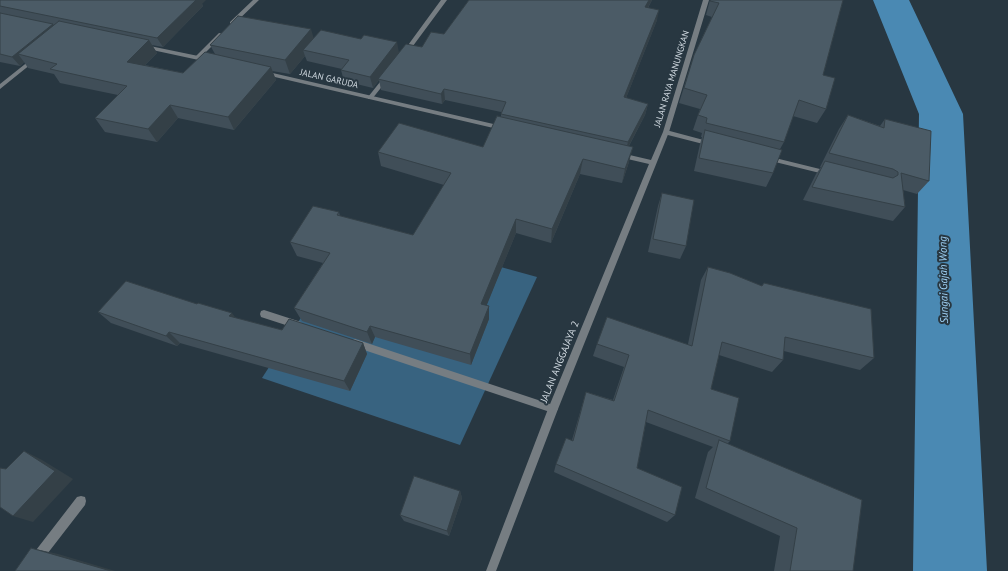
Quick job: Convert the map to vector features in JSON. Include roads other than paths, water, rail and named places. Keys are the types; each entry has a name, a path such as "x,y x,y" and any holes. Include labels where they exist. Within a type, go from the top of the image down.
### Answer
{"street":[{"path":"229,26 256,0"},
{"path":"403,55 444,0"},
{"name":"JALAN RAYA MANUNGKAN","path":"653,163 666,132 706,0"},
{"path":"197,58 224,32"},
{"path":"135,46 212,61"},
{"path":"0,87 36,57"},
{"name":"JALAN GARUDA","path":"257,72 508,130"},
{"path":"370,98 389,74"},
{"path":"666,132 720,146"},
{"path":"615,154 653,163"},
{"path":"758,156 836,175"},
{"name":"JALAN ANGGAJAYA 2","path":"492,571 553,409 653,163"},
{"path":"264,314 308,328"},
{"path":"346,340 553,409"},
{"path":"27,571 81,501"}],"waterway":[{"name":"Sungai Gajah Wong","path":"891,0 941,114 950,571"}]}
